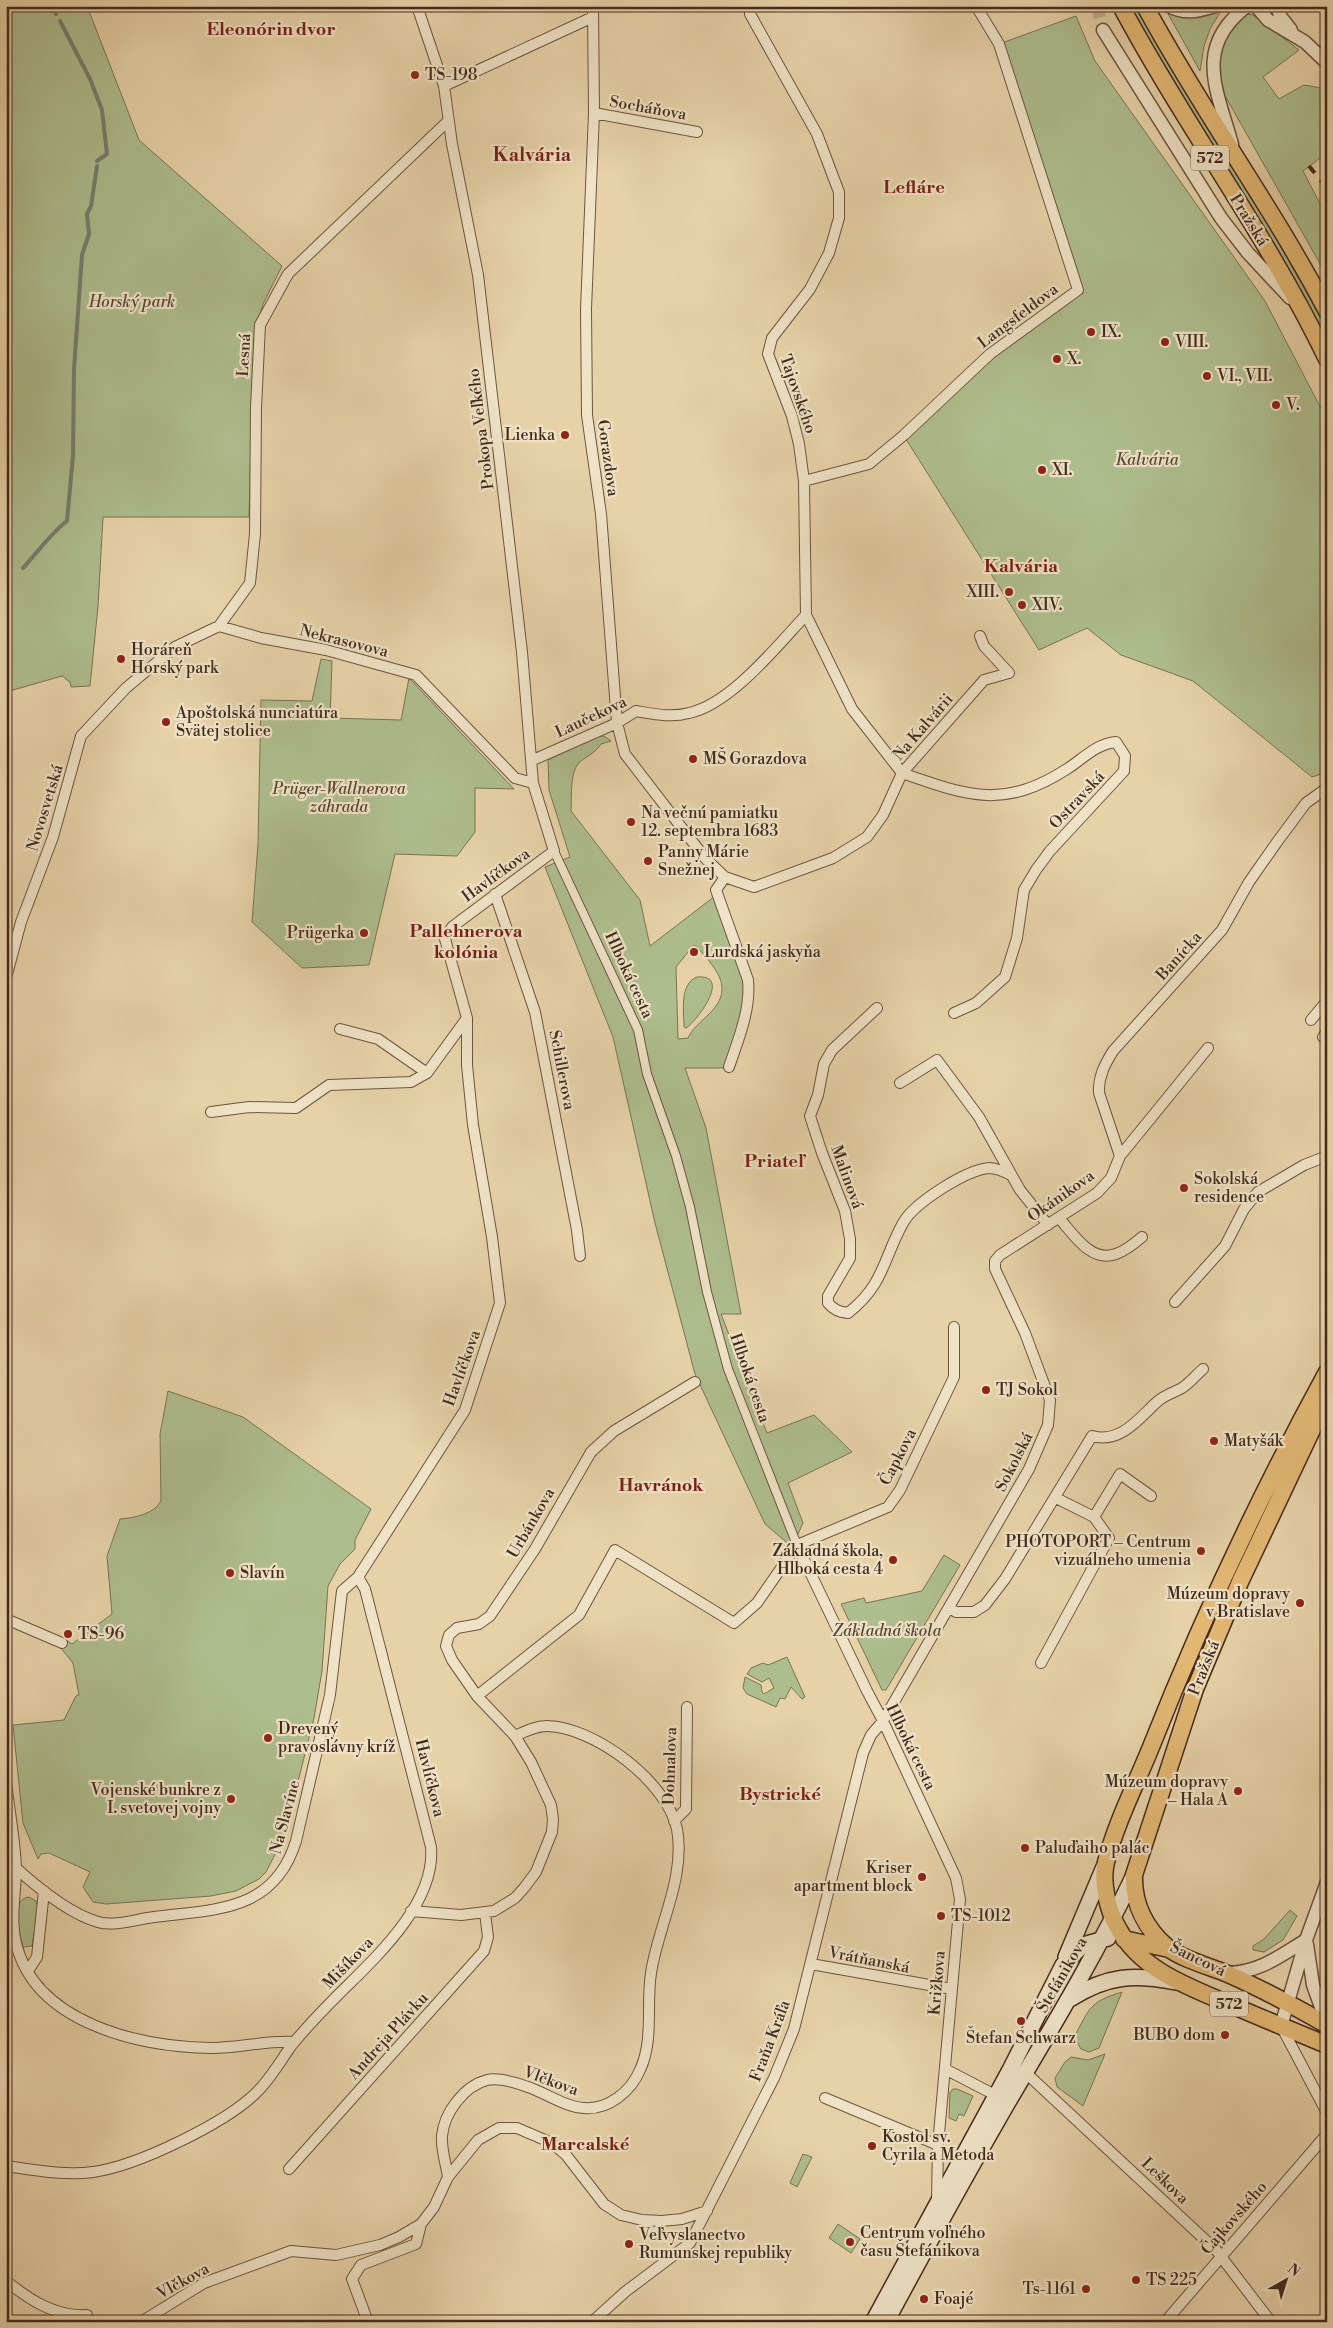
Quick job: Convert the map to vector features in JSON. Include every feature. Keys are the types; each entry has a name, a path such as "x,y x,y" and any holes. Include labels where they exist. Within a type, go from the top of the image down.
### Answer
{"main road":[{"name":"Pražská","path":"1121,6 1168,90 1246,214 1327,359"},
{"name":"Pražská","path":"1145,6 1187,80 1327,311"},
{"name":"Pražská","path":"1063,1965 1106,1864 1159,1726 1214,1601 1296,1430 1327,1372"},
{"name":"Pražská","path":"1103,1938 1134,1875 1195,1689 1240,1582 1327,1398"},
{"name":"Pražská","path":"1106,1864 1106,1891 1114,1918"},
{"name":"Šancová","path":"1134,1875 1134,1887 1139,1909 1146,1922 1169,1949 1288,2002 1327,2024"},
{"name":"Šancová","path":"1114,1918 1124,1938 1151,1966 1177,1982 1327,2045"},
{"name":"Štefánikova","path":"873,2322 1063,1965 1084,1945 1103,1938"},
{"name":"Štefánikova","path":"886,2322 937,2228 1103,1938"},
{"path":"1103,1938 1124,1938 1169,1949"},
{"name":"Šancová","path":"1069,2000 1086,1988 1116,1978 1150,1977 1177,1982"}],"street":[{"name":"Prokopa Veľkého","path":"417,6 444,86 448,121 478,275 522,652 533,783 554,851"},
{"name":"Tajovského","path":"750,6 750,14 817,134 839,192 839,218 829,253 810,289 772,338 768,354 792,416 799,444 804,481 806,615 852,710 902,773"},
{"name":"Langsfeldova","path":"804,481 869,464 904,436 990,354 1078,290 999,44 976,6"},
{"path":"1169,6 1179,11 1189,12 1215,6"},
{"path":"1236,158 1214,82 1214,50 1222,31 1230,20 1247,6"},
{"path":"1256,6 1268,20 1298,38 1327,63"},
{"path":"1277,6 1280,16 1298,38"},
{"path":"444,86 593,12"},
{"name":"Gorazdova","path":"593,12 594,113 586,309 587,415 601,514 617,723 623,749 628,758 706,858 725,877"},
{"path":"1103,30 1221,218 1248,253 1301,310"},
{"name":"Socháňova","path":"594,113 697,132"},
{"name":"Lesná","path":"219,626 250,583 255,534 256,408 260,325 288,274 448,121"},
{"name":"Laučekova","path":"532,760 617,723 636,711 663,716 676,715 691,713 716,702 726,696 806,615"},
{"name":"Novosvetská","path":"6,978 21,922 53,837 81,736 126,688 175,647 219,626"},
{"name":"Nekrasovova","path":"219,626 261,638 329,651 416,675 515,778 533,783"},
{"name":"Na Kalvárii","path":"725,877 754,888 811,868 849,849 867,837 876,828 902,773 984,680 1009,673 984,646 980,636"},
{"name":"Ostravská","path":"902,773 960,793 1011,794 1042,784 1103,743 1116,742 1125,756 1124,771 1050,851 1024,890 1017,938 1005,977 976,1003 954,1014"},
{"name":"Banícka","path":"1120,1156 1099,1093 1098,1083 1106,1061 1222,930 1249,882 1287,828 1306,803 1327,788"},
{"name":"Havlíčkova","path":"411,1911 428,1881 432,1858 431,1847 366,1589 358,1577 465,1410 500,1303 492,1237 473,1125 467,1065 467,1018 444,939 452,927 554,851"},
{"name":"Hlboká cesta","path":"554,851 638,1030 647,1074 676,1156 690,1207 707,1292 728,1369 798,1545 949,1861 956,1878 960,1899"},
{"path":"725,877 716,890 748,980 750,991 742,1026 729,1067"},
{"name":"Schillerova","path":"495,894 535,1012 577,1230 580,1256"},
{"path":"1312,1020 1327,1001"},
{"name":"Malinová","path":"876,1008 832,1050 824,1064 818,1095 810,1116 822,1153 845,1211 850,1239 850,1258 828,1296 828,1303 832,1308 838,1312 848,1313 864,1301 883,1271 903,1222 914,1208 967,1176 989,1168 1011,1175"},
{"path":"211,1112 249,1107 296,1108 329,1085 411,1082 427,1073 467,1018"},
{"path":"340,1029 378,1040 427,1073"},
{"name":"Okánikova","path":"1018,1319 995,1269 995,1261 1000,1254 1059,1218 1102,1188 1115,1171 1120,1156 1208,1048"},
{"path":"900,1083 938,1060 979,1116 1020,1190 1048,1225"},
{"path":"1175,1302 1225,1246 1244,1209 1258,1192 1304,1165 1327,1156"},
{"path":"1059,1218 1088,1250 1103,1257 1118,1254 1142,1238"},
{"name":"Sokolská","path":"883,1721 1029,1469 1048,1425 1050,1400 1018,1319"},
{"name":"Čapkova","path":"798,1545 888,1507 900,1490 954,1377 954,1327"},
{"path":"949,1608 956,1612 974,1612 985,1605 1005,1579 1092,1436 1101,1438 1118,1435 1143,1417 1159,1400 1188,1384 1203,1369"},
{"name":"Urbánkova","path":"477,1696 447,1651 446,1641 449,1635 457,1628 479,1624 490,1616 535,1549 591,1452 614,1432 695,1382"},
{"path":"1094,1517 1120,1474 1151,1496"},
{"path":"1041,1663 1108,1538 1094,1517 1056,1498"},
{"path":"411,1911 460,1915 494,1911 521,1893 536,1872 552,1832 551,1805 531,1762 515,1736 477,1696 579,1614 615,1550 734,1623 757,1603 798,1545"},
{"name":"Na Slavíne","path":"16,1868 44,1891 77,1914 106,1923 231,1907 254,1898 274,1882 288,1862 298,1832 330,1695 342,1591 358,1577"},
{"path":"6,1620 62,1643"},
{"name":"Dohnalova","path":"674,1821 686,1809 687,1707"},
{"name":"Fraňa Kráľa","path":"592,2322 625,2292 690,2243 708,2211 774,2078 794,2029 863,1753 871,1735 883,1721"},
{"name":"Vlčkova","path":"142,2322 204,2283 291,2251 336,2255 380,2245 421,2224 434,2207 448,2177 442,2139 444,2126 458,2099 473,2086 487,2080 511,2082 527,2086 573,2106 593,2108 618,2098 636,2079 646,2053 650,1974 676,1875 680,1845 674,1821 664,1800 640,1773 613,1750 596,1740 578,1733 549,1726 537,1727 515,1736"},
{"path":"6,1782 16,1868 14,1931 18,1952 28,1971 42,1990 57,2005 85,2021 108,2031 170,2044 212,2048 276,2041 294,2042"},
{"path":"1327,1882 1306,1940 1281,2026 1327,2113"},
{"path":"28,1971 37,1957 44,1891"},
{"name":"Križkova","path":"937,2200 938,2145 960,1899"},
{"name":"Mišíkova","path":"6,2166 35,2170 94,2172 132,2161 169,2146 220,2120 245,2102 265,2084 294,2042 388,1942 411,1911"},
{"name":"Andreja Plávku","path":"289,2169 484,1951 488,1937 485,1913"},
{"path":"1227,1974 1247,1972 1262,1967 1306,1940"},
{"path":"1306,1940 1313,1984 1327,2024"},
{"name":"Vrátňanská","path":"811,1964 952,1989"},
{"path":"945,2069 995,2095 1012,2096"},
{"name":"Leškova","path":"1026,2073 1222,2256 1271,2322"},
{"path":"825,2098 938,2145"},
{"path":"448,2177 483,2137 499,2128 513,2127 536,2135 560,2149 604,2204 621,2216 642,2220 682,2219 708,2211"},
{"name":"Čajkovského","path":"1165,2322 1327,2134"},
{"name":"Štefánikova","path":"937,2200 937,2228"},
{"path":"368,2322 352,2278 361,2265 416,2244 421,2224"},
{"path":"6,2281 60,2314 86,2315"}],"green space":[{"name":"Horský park","path":"6,6 87,6 139,140 282,266 263,304 254,335 249,517 103,517 98,606 90,686 71,687 70,682 62,676 6,692"},
{"path":"1129,6 1137,6 1198,111 1272,231 1327,330 1327,343"},
{"path":"1221,11 1210,29 1204,46 1200,71 1167,12"},
{"path":"1247,14 1253,15 1299,50 1263,77 1279,99 1304,85 1327,89 1327,153 1303,171 1327,217 1327,276 1224,94 1219,69 1221,44 1229,29"},
{"name":"Kalvária","path":"1076,16 1095,61 1265,301 1327,420 1327,772 1312,777 1193,681 1121,655 1087,628 1039,650 904,436 990,354 1078,290 999,44"},
{"name":"Prüger-Wallnerova záhrada","path":"321,659 332,661 330,718 401,720 409,678 514,789 475,788 475,832 457,856 395,854 369,965 302,968 252,922 258,844 261,700 312,701"},
{"path":"604,736 611,741 601,744 577,765 572,784 571,811 640,900 650,946 715,896 744,974 743,1009 725,1068 685,1068 706,1128 741,1314 721,1314 767,1433 814,1415 852,1452 788,1483 803,1523 792,1547 765,1524 695,1374 655,1223 613,1037 545,867 570,857 549,790 548,760 595,737","holes":["693,946 696,946 716,970 722,987 721,996 717,1005 688,1038 678,1039 676,967"]},
{"path":"697,977 707,978 712,983 712,990 704,1008 686,1028 684,1027 685,992 691,981"},
{"path":"168,1391 243,1417 371,1509 355,1540 355,1549 340,1564 328,1586 322,1671 314,1718 284,1837 266,1872 259,1879 236,1891 211,1896 106,1904 93,1902 83,1887 90,1872 49,1853 41,1854 38,1859 23,1823 13,1725 64,1720 76,1696 79,1695 73,1663 60,1647 64,1639 72,1644 112,1614 107,1556 120,1519 149,1512 161,1501 160,1434"},
{"name":"Základná škola","path":"944,1555 960,1565 886,1690 882,1690 841,1604 864,1598 866,1603 922,1591"},
{"path":"787,1657 805,1697 802,1699 791,1687 785,1699 780,1698 776,1707 747,1694 743,1688 745,1677 761,1685 764,1694 774,1688 769,1678 762,1682 747,1674 751,1668 763,1663 768,1665"},
{"path":"29,1897 36,1901 38,1908 32,1946 23,1947 17,1918 19,1904 23,1899"},
{"path":"1290,1910 1297,1916 1283,1940 1264,1952 1253,1950 1253,1946 1264,1939"},
{"path":"1122,1992 1099,2048 1089,2052 1081,2049 1074,2037 1092,2007 1103,1999"},
{"path":"1105,2054 1083,2106 1057,2087 1055,2078 1065,2062 1071,2057 1088,2060"},
{"path":"953,2089 973,2096 964,2116 959,2114 956,2121 949,2118 950,2092"},
{"path":"803,2154 812,2157 797,2187 790,2183"},
{"path":"838,2224 860,2239 851,2253 829,2238"}],"waterway":[{"path":"51,6 56,14"},
{"path":"60,21 90,79 102,110 107,154 97,161"},
{"path":"23,568 67,521 73,456 74,369 82,255 89,234 87,214 91,206 97,166"}],"tunnel":[{"path":"1097,6 1103,30"}],"tram line":[{"path":"1327,2026 1324,2052 1327,2080"}],"railway":[{"path":"1309,166 1327,188"}],"place":[{"name":"TS-198","path":"415,75"},
{"name":"IX.","path":"1091,332"},
{"name":"VIII.","path":"1165,342"},
{"name":"X.","path":"1057,359"},
{"name":"VI., VII.","path":"1207,376"},
{"name":"V.","path":"1276,405"},
{"name":"Lienka","path":"565,435"},
{"name":"XI.","path":"1042,470"},
{"name":"XIII.","path":"1009,592"},
{"name":"XIV.","path":"1022,605"},
{"name":"Horáreň Horský park","path":"121,659"},
{"name":"Apoštolská nunciatúra Svätej stolice","path":"166,722"},
{"name":"MŠ Gorazdova","path":"693,759"},
{"name":"Na večnú pamiatku 12. septembra 1683","path":"631,822"},
{"name":"Panny Márie Snežnej","path":"648,861"},
{"name":"Prügerka","path":"364,933"},
{"name":"Lurdská jaskyňa","path":"694,952"},
{"name":"Sokolská residence","path":"1184,1188"},
{"name":"TJ Sokol","path":"986,1390"},
{"name":"Matyšák","path":"1214,1441"},
{"name":"PHOTOPORT – Centrum vizuálneho umenia","path":"1201,1551"},
{"name":"Základná škola, Hlboká cesta 4","path":"893,1560"},
{"name":"Slavín","path":"230,1573"},
{"name":"Múzeum dopravy v Bratislave","path":"1300,1603"},
{"name":"TS-96","path":"68,1634"},
{"name":"Drevený pravoslávny kríž","path":"268,1738"},
{"name":"Múzeum dopravy – Hala A","path":"1238,1791"},
{"name":"Vojenské bunkre z I. svetovej vojny","path":"231,1799"},
{"name":"Paluďaiho palác","path":"1025,1848"},
{"name":"Kriser apartment block","path":"922,1877"},
{"name":"TS-1012","path":"941,1916"},
{"name":"Štefan Schwarz","path":"1021,2021"},
{"name":"BUBO dom","path":"1225,2035"},
{"name":"Kostol sv. Cyrila a Metoda","path":"872,2146"},
{"name":"Centrum voľného času Štefánikova","path":"850,2242"},
{"name":"Veľvyslanectvo Rumunskej republiky","path":"629,2244"},
{"name":"TS 225","path":"1136,2280"},
{"name":"Ts-1161","path":"1086,2289"},
{"name":"Foajé","path":"924,2299"}],"district":[{"name":"Eleonórin dvor","path":"271,29"},
{"name":"Kalvária","path":"532,155"},
{"name":"Lefláre","path":"914,187"},
{"name":"Kalvária","path":"1021,566"},
{"name":"Pallehnerova kolónia","path":"466,941"},
{"name":"Priateľ","path":"774,1161"},
{"name":"Havránok","path":"661,1485"},
{"name":"Bystrické","path":"780,1794"},
{"name":"Marcalské","path":"585,2144"}]}
